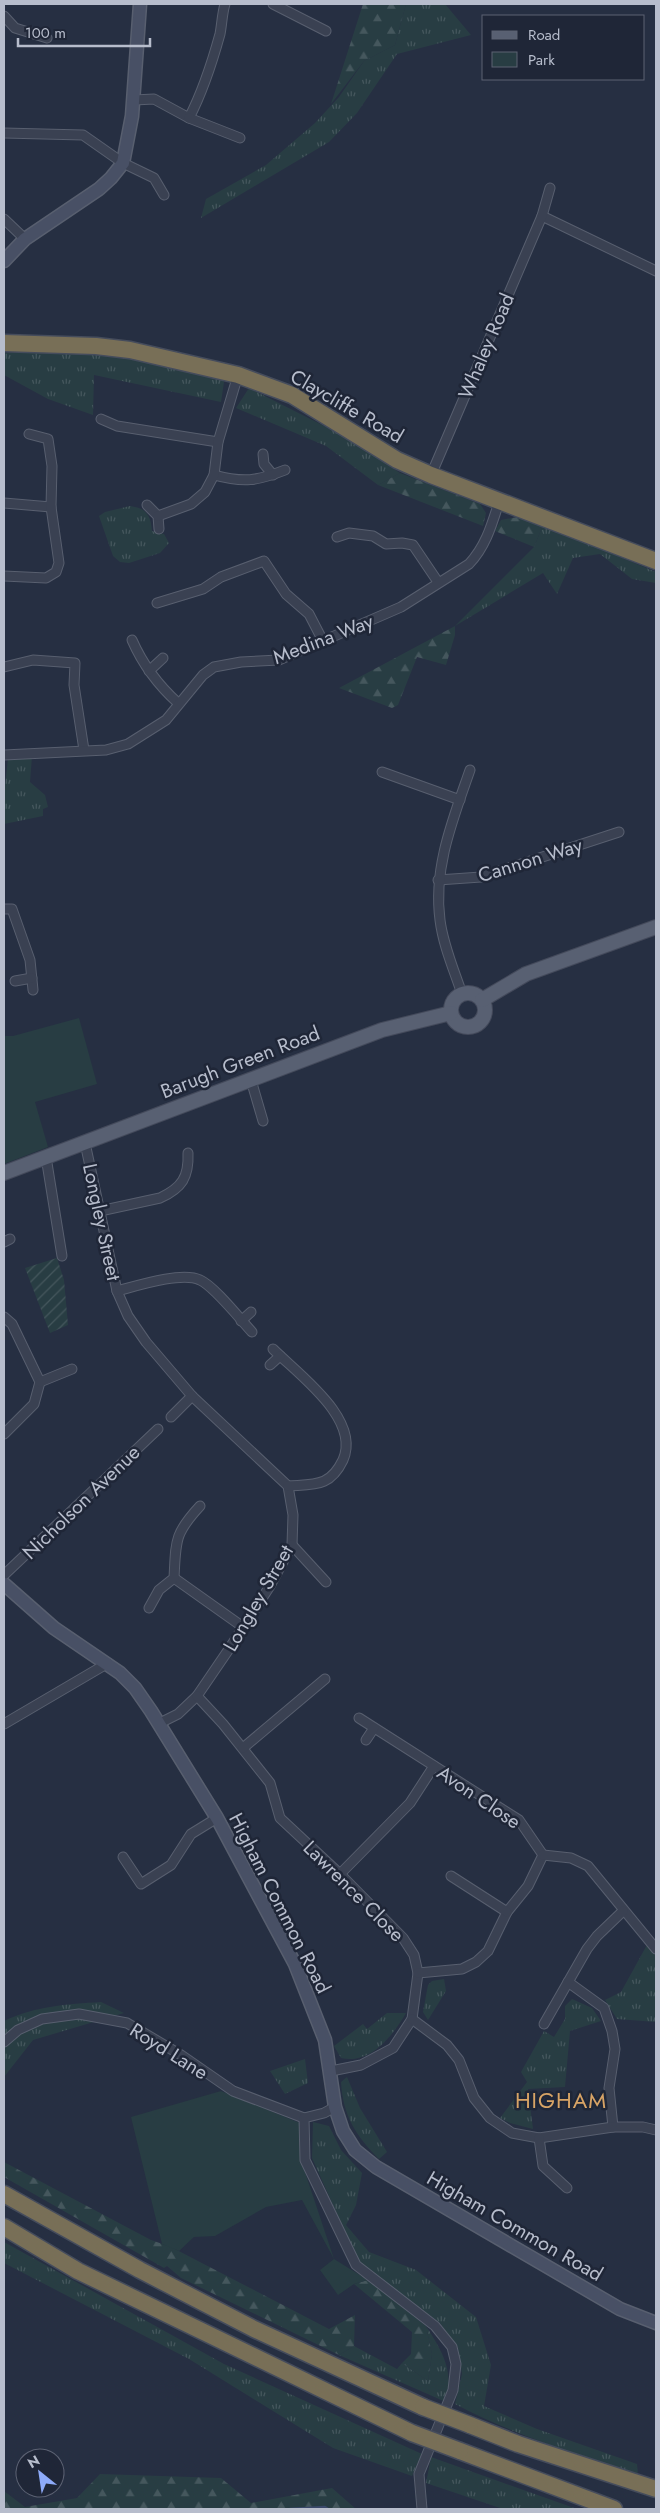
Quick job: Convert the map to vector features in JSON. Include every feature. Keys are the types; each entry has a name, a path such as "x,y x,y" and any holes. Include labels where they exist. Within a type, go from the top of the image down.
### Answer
{"highway":[{"name":"Claycliffe Road","path":"4,343 96,346 130,350 238,375 292,395 398,460 431,475 656,561"},
{"path":"4,2194 140,2270 254,2329 423,2407 518,2444 656,2489"},
{"path":"4,2227 78,2271 412,2433 614,2509"}],"main road":[{"path":"482,1000 526,974 656,927"},
{"path":"462,994 474,994 482,1000 484,1016 478,1024 472,1027 459,1025 451,1013 453,1002 462,994"},
{"name":"Barugh Green Road","path":"4,1173 382,1030 451,1013"}],"street":[{"path":"4,262 25,239 99,189 111,178 122,163 130,133 134,100 140,4"},
{"path":"189,118 204,91 207,73 214,58 225,4"},
{"path":"273,4 326,31"},
{"path":"4,16 15,28 47,38"},
{"path":"134,100 154,99 189,118 240,138"},
{"path":"4,133 82,136 122,163 154,178 164,195"},
{"name":"Whaley Road","path":"431,475 542,216 550,188"},
{"path":"542,216 656,271"},
{"path":"4,219 25,239"},
{"path":"158,516 191,504 205,492 214,475 218,442 238,375"},
{"path":"101,419 118,426 218,442"},
{"path":"4,576 46,578 56,572 59,563 52,507 52,466 48,439 29,434"},
{"path":"263,454 264,464 273,475"},
{"path":"214,475 238,481 261,480 286,470"},
{"name":"Medina Way","path":"4,755 106,750 128,744 166,720 178,703 203,675 214,667 241,662 278,660 401,607 469,564 486,539 499,502"},
{"path":"4,503 52,507"},
{"path":"147,505 158,516 159,529"},
{"path":"337,537 349,533 373,536 386,544 402,543 413,545 438,582"},
{"path":"157,603 203,589 221,577 264,561 272,577 286,594 308,614 323,641"},
{"path":"132,640 158,685 178,703"},
{"path":"149,671 162,658"},
{"path":"4,667 33,660 74,663 74,685 84,750"},
{"path":"462,994 443,934 438,880 445,845 470,770"},
{"path":"382,772 460,800"},
{"name":"Cannon Way","path":"438,880 486,876 619,832"},
{"path":"4,909 12,909 30,960 34,990"},
{"path":"15,981 32,978"},
{"path":"251,1080 263,1121"},
{"name":"Longley Street","path":"85,1142 117,1291 128,1316 146,1342 192,1396 288,1486 293,1515 292,1545 243,1627 197,1696 178,1714 158,1724"},
{"path":"100,1211 168,1195 186,1176 189,1169 188,1153"},
{"path":"46,1157 62,1256"},
{"path":"117,1291 179,1278 194,1278 206,1285 252,1332"},
{"path":"241,1321 251,1312"},
{"path":"4,1317 12,1324 40,1382 34,1404 4,1434"},
{"path":"270,1365 276,1353 334,1410 342,1424 347,1440 345,1454 330,1479 320,1484 288,1486"},
{"path":"40,1382 72,1368"},
{"path":"170,1417 192,1396"},
{"name":"Nicholson Avenue","path":"4,1575 158,1429"},
{"path":"149,1608 159,1590 174,1578 175,1547 182,1526 200,1506"},
{"path":"292,1545 326,1582"},
{"path":"174,1578 243,1627"},
{"name":"Higham Common Road","path":"4,1584 54,1628 108,1663 135,1688 217,1818 295,1964 325,2040 335,2107 343,2131 355,2150 376,2168 620,2309 656,2323"},
{"path":"4,1724 108,1663"},
{"path":"243,1748 324,1679"},
{"name":"Lawrence Close","path":"197,1696 243,1748 270,1783 280,1818 340,1874 403,1938 414,1955 418,1973 412,2019 393,2048 361,2065 331,2071"},
{"name":"Avon Close","path":"359,1718 519,1820 543,1854"},
{"path":"366,1740 374,1728"},
{"path":"340,1874 410,1803 434,1766"},
{"path":"123,1857 141,1884 171,1865 191,1834 217,1818"},
{"path":"418,1973 462,1969 476,1962 488,1951 507,1912 528,1886 543,1854 571,1858 588,1866 656,1949"},
{"path":"451,1876 507,1912"},
{"path":"544,2024 597,1936 623,1911"},
{"path":"568,1982 604,2008 612,2031 615,2049 609,2088 613,2127"},
{"name":"Royd Lane","path":"4,2042 18,2030 42,2019 79,2014 127,2023 181,2055 233,2091 304,2118"},
{"path":"412,2019 448,2045 459,2060 474,2098 490,2118 512,2133 538,2138 613,2127 643,2127 656,2130"},
{"path":"335,2107 324,2113 304,2118 305,2160 356,2266 435,2326 452,2347 456,2364 453,2390 419,2474 422,2509"},
{"path":"538,2138 543,2166 567,2188"}],"green space":[{"path":"363,4 406,4 395,45 364,61 331,104"},
{"path":"406,4 445,4 471,35 397,54 357,113 329,142 201,218 206,199 266,165 315,123 339,97 364,61 395,45"},
{"path":"59,350 96,351 220,377 224,382 221,402 94,375 93,415 48,399 4,375 4,353"},
{"path":"249,388 344,436 400,473 378,485 326,446 236,408"},
{"path":"400,473 480,504 486,513 483,526 378,485"},
{"path":"130,506 143,510 149,516 152,531 164,534 169,543 160,553 129,563 120,562 113,556 99,516 105,512"},
{"path":"523,516 543,525 534,547 495,531 501,520"},
{"path":"543,525 656,572 656,583 632,579 600,554 573,558 557,594 543,573 455,626 534,547"},
{"path":"455,626 455,635 446,665 417,657 398,705 392,708 339,688"},
{"path":"32,756 30,782 45,795 48,807 43,809 43,816 4,824 4,794 8,759"},
{"path":"79,1018 97,1084 35,1102 48,1147 4,1164 4,1036 13,1036"},
{"path":"57,1258 64,1280 68,1325 50,1333 25,1268"},
{"path":"648,1943 656,1954 656,2022 617,2019 605,2000 621,1992"},
{"path":"444,1979 446,1991 428,2020 423,2012 428,1985 432,1981"},
{"path":"572,1999 592,2008 601,2021 570,2031 565,2087 528,2089 533,2129 510,2123 500,2118 527,2082 521,2072 544,2031 554,2037 565,2019 565,2006"},
{"path":"101,2002 124,2013 33,2040 4,2077 4,2021 40,2009"},
{"path":"387,2013 406,2013 388,2039 371,2053 362,2057 352,2059 341,2058 334,2046 363,2024 367,2029"},
{"path":"305,2059 308,2083 285,2094 270,2071"},
{"path":"347,2077 360,2108 387,2152 379,2159 357,2133 348,2115 342,2094 341,2082"},
{"path":"221,2091 300,2123 301,2160 334,2259 302,2200 266,2207 215,2236 194,2237 179,2251 162,2244 131,2117"},
{"path":"313,2122 329,2126 341,2150 362,2173 356,2205 346,2225 369,2252 416,2270 476,2317 491,2365 484,2406 537,2429 637,2464 638,2474 569,2452 498,2425 455,2404 462,2374 458,2349 440,2323 359,2263 312,2158"},
{"path":"4,2162 151,2240 171,2247 329,2329 355,2315 354,2346 339,2355 181,2278 167,2266 164,2268 4,2177"},
{"path":"4,2242 224,2364 422,2454 412,2476 333,2448 189,2359 4,2263"},
{"path":"334,2259 368,2280 354,2284 338,2295 320,2270"},
{"path":"368,2280 426,2326 432,2354 428,2381 402,2363 411,2354 412,2332 354,2284"},
{"path":"426,2326 442,2353 448,2371 448,2403 339,2355 354,2346 397,2369 402,2363 428,2381 432,2354"},
{"path":"431,2457 577,2509 503,2509 426,2483"},
{"path":"100,2474 221,2478 251,2503 332,2488 356,2509 4,2509 4,2491 25,2507 77,2498"}],"waterway":[{"path":"290,2509 325,2507 328,2509"}],"district":[{"name":"HIGHAM","path":"561,2100"}]}
